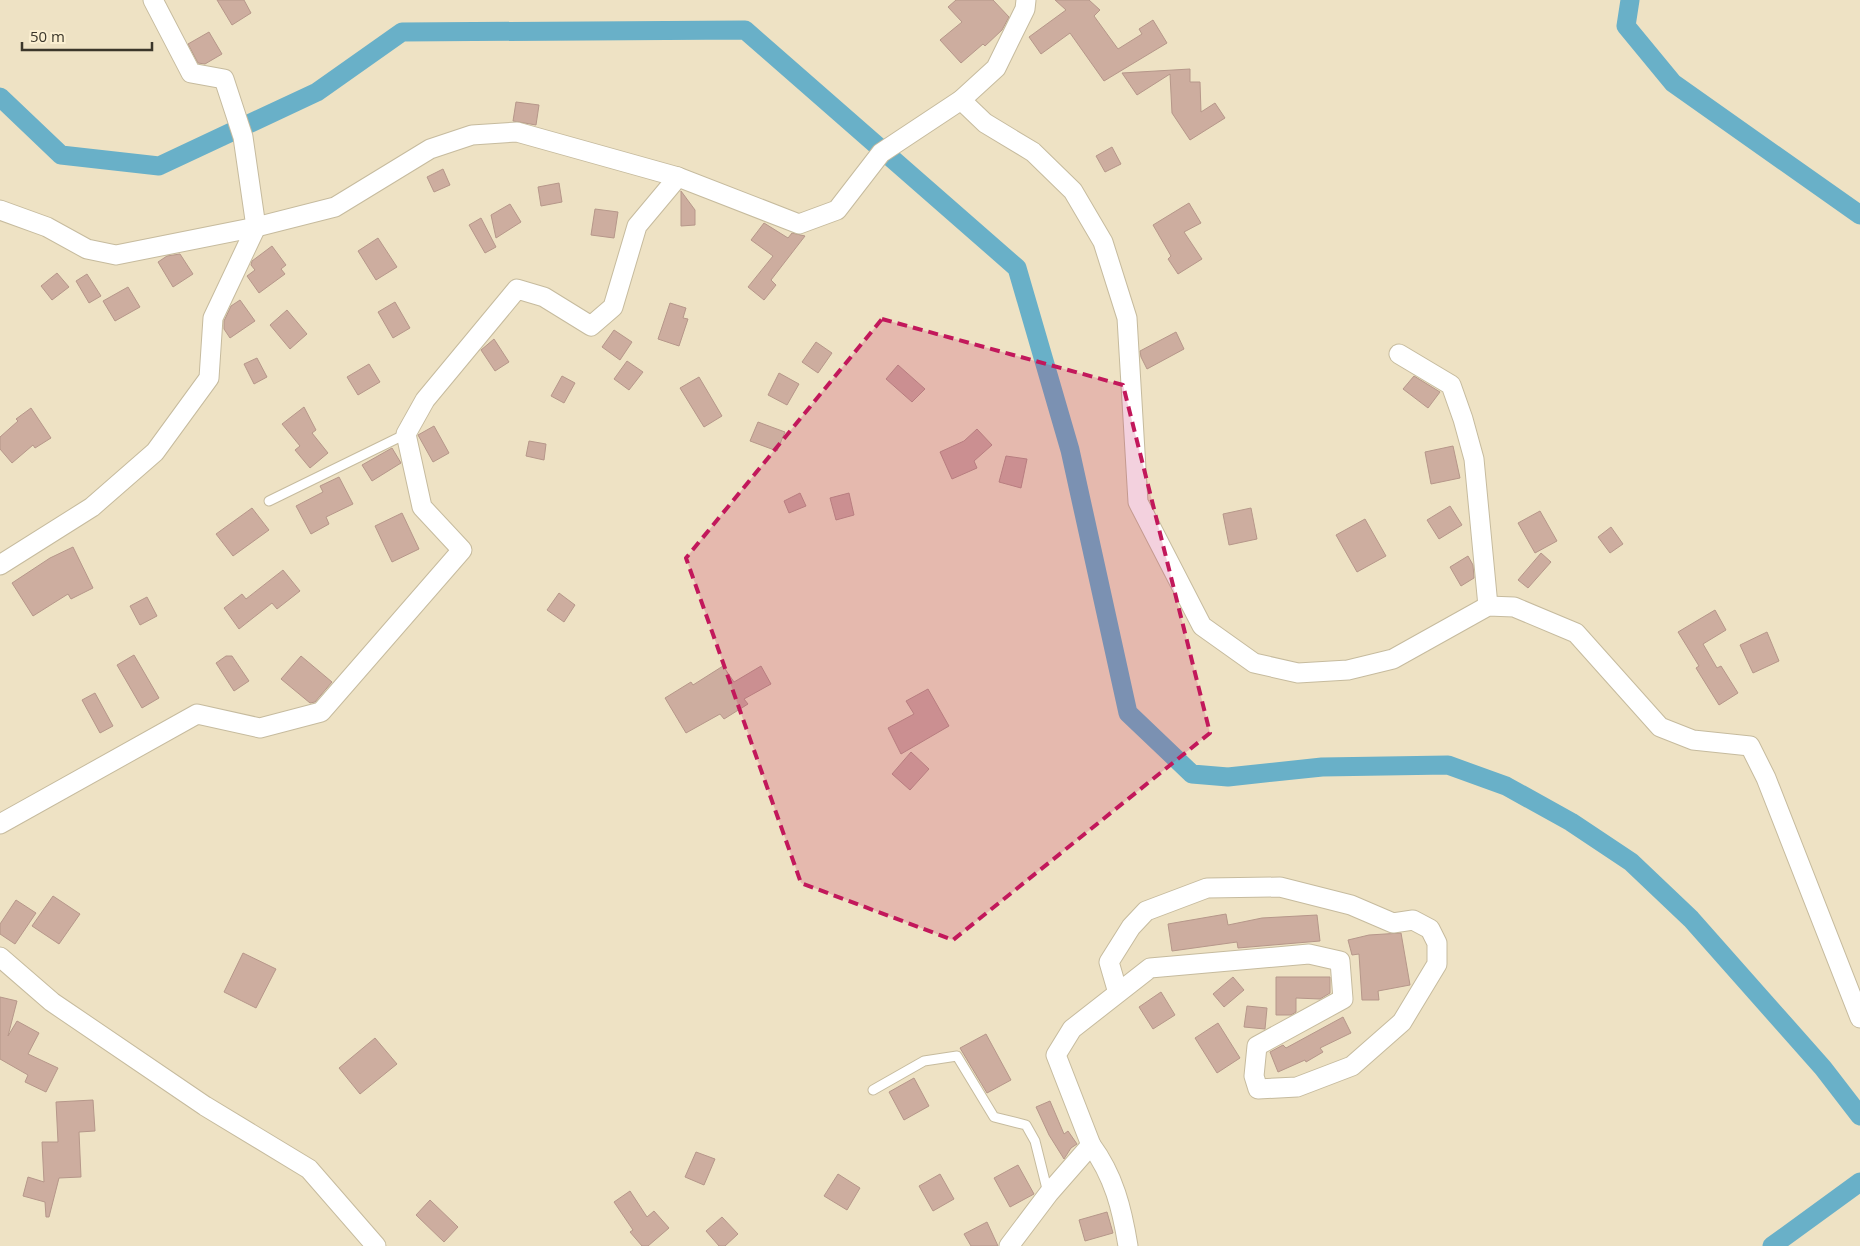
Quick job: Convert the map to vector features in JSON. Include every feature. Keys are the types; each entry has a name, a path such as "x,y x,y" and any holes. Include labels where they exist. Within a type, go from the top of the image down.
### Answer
{"street":[{"path":"0,565 92,507 156,452 209,378 213,318 256,227 243,137 224,79 191,73 153,0"},
{"path":"0,210 47,227 87,249 116,255 256,227 334,207 430,149 472,136 517,132 678,177 799,224 837,210 881,153 961,100 996,68 1025,9 1026,0"},
{"path":"961,100 985,123 1033,152 1073,191 1103,242 1127,318 1138,502 1202,626 1254,663 1298,673 1348,670 1393,658 1488,606 1514,607 1576,634 1660,727 1693,740 1750,746 1766,778 1860,1018"},
{"path":"0,824 197,714 260,728 321,712 462,550 422,507 406,434 425,400 517,289 544,298 591,326 613,307 637,226 678,177"},
{"path":"1399,354 1451,385 1474,459 1488,606"},
{"path":"1118,993 1109,962 1131,927 1146,911 1207,888 1280,888 1351,906 1393,923 1414,920 1430,929 1437,942 1437,964 1402,1022 1352,1066 1297,1087 1258,1089 1254,1076 1258,1046 1343,999 1340,961 1309,954 1150,968 1072,1029 1056,1055 1091,1146 1105,1164 1120,1201 1128,1246"},
{"path":"0,957 68,1013 205,1106 309,1169 376,1246"},
{"path":"1009,1246 1048,1193 1091,1146"}],"lane":[{"path":"269,501 406,434"},
{"path":"873,1090 924,1061 957,1056 994,1117 1026,1124 1035,1141 1048,1193"}],"highlighted area":[{"path":"882,319 1123,385 1210,733 953,940 801,883 686,558"}],"building":[{"path":"217,0 244,0 251,13 232,25"},
{"path":"956,0 993,0 1009,17 1002,30 985,46 983,44 961,63 940,40 962,22 948,7"},
{"path":"1055,0 1089,0 1100,10 1094,16 1118,49 1142,34 1139,29 1153,20 1167,43 1104,81 1070,33 1041,54 1029,37 1066,10"},
{"path":"209,32 222,54 205,64 198,63 188,44"},
{"path":"1190,69 1190,82 1200,82 1201,112 1215,103 1225,118 1190,140 1172,113 1170,74 1137,95 1122,73"},
{"path":"516,102 539,105 536,125 513,121"},
{"path":"1112,147 1121,164 1105,172 1096,156"},
{"path":"443,169 450,185 434,192 427,177"},
{"path":"559,183 562,202 541,206 538,187"},
{"path":"681,191 695,210 695,225 681,226"},
{"path":"1189,203 1201,223 1184,232 1202,259 1178,274 1168,259 1171,256 1153,225"},
{"path":"510,204 521,222 496,238 491,215"},
{"path":"595,209 618,212 614,238 591,235"},
{"path":"481,218 496,247 485,253 469,225"},
{"path":"764,223 788,238 792,233 805,236 771,280 776,285 764,300 748,287 773,256 751,240"},
{"path":"378,238 397,267 376,280 358,251"},
{"path":"272,246 286,265 281,269 285,274 259,293 247,276 255,270 251,265 252,261"},
{"path":"180,254 193,274 173,287 158,262 167,256"},
{"path":"57,273 69,287 52,300 41,286"},
{"path":"87,274 101,296 89,303 76,281"},
{"path":"128,287 140,307 115,321 103,301"},
{"path":"240,300 255,321 230,338 224,329 224,321 231,306"},
{"path":"395,302 410,328 393,338 378,312"},
{"path":"670,303 686,308 683,318 688,319 679,346 658,339"},
{"path":"287,310 307,334 290,349 270,325"},
{"path":"614,330 632,342 620,360 602,347"},
{"path":"1176,332 1184,349 1147,369 1140,351"},
{"path":"494,339 509,362 495,371 481,350"},
{"path":"816,342 832,353 818,373 802,362"},
{"path":"257,358 267,377 254,384 244,364"},
{"path":"627,361 643,372 629,390 614,379"},
{"path":"369,364 380,382 358,395 347,377"},
{"path":"898,365 925,389 912,402 886,379"},
{"path":"779,373 799,384 787,405 768,395"},
{"path":"562,376 575,383 564,403 551,396"},
{"path":"1414,376 1440,392 1428,408 1403,389"},
{"path":"699,377 722,416 704,427 680,388"},
{"path":"304,407 316,430 312,433 328,453 310,468 295,450 300,446 282,424"},
{"path":"31,408 51,438 35,448 33,445 12,463 0,449 0,437 18,421 16,419"},
{"path":"758,422 785,432 777,451 750,441"},
{"path":"434,426 449,453 433,462 418,435"},
{"path":"977,429 992,445 974,461 977,468 952,479 940,452 964,441"},
{"path":"529,441 546,444 544,460 526,456"},
{"path":"1453,446 1460,478 1431,484 1425,452"},
{"path":"392,448 401,463 372,481 362,465"},
{"path":"1006,456 1027,459 1021,488 999,482"},
{"path":"339,477 353,504 326,517 329,524 311,534 296,506 323,492 320,486"},
{"path":"800,493 806,506 789,513 784,501"},
{"path":"849,493 854,515 836,520 830,498"},
{"path":"1450,506 1462,525 1439,539 1427,520"},
{"path":"252,508 269,530 233,556 216,534"},
{"path":"1251,508 1257,539 1229,545 1223,514"},
{"path":"1540,511 1557,541 1535,553 1518,523"},
{"path":"402,513 419,549 392,562 375,526"},
{"path":"1365,519 1386,556 1357,572 1336,535"},
{"path":"1611,527 1623,544 1610,553 1598,537"},
{"path":"73,547 93,588 71,599 68,594 33,616 12,583 50,558"},
{"path":"1541,553 1551,562 1528,588 1518,580"},
{"path":"1468,556 1473,565 1474,578 1461,586 1450,567"},
{"path":"283,570 300,591 277,609 272,603 239,629 224,608 242,594 246,599"},
{"path":"559,593 575,605 564,622 547,610"},
{"path":"147,597 157,616 140,625 130,606"},
{"path":"1715,610 1726,630 1703,644 1717,668 1721,666 1738,693 1719,705 1696,668 1699,666 1678,632"},
{"path":"1767,632 1779,661 1753,673 1740,645"},
{"path":"134,655 159,698 142,708 117,665"},
{"path":"226,656 232,656 249,681 234,691 216,663"},
{"path":"301,656 332,682 315,702 310,703 281,679"},
{"path":"723,666 734,682 761,666 771,684 744,699 748,704 724,719 720,714 686,733 665,698 691,682 693,685"},
{"path":"928,689 949,726 901,754 888,728 914,714 906,701"},
{"path":"95,693 113,726 100,733 82,700"},
{"path":"911,752 929,769 910,790 892,774"},
{"path":"53,896 80,914 59,944 32,926"},
{"path":"16,900 36,913 15,944 0,934 0,924"},
{"path":"1226,914 1228,925 1262,918 1317,915 1320,941 1238,948 1237,942 1172,951 1168,924"},
{"path":"1401,933 1410,985 1378,991 1379,1000 1362,1000 1359,954 1352,955 1348,940 1369,935"},
{"path":"243,953 276,969 256,1008 224,992"},
{"path":"1233,977 1244,990 1224,1007 1213,994"},
{"path":"1276,977 1330,977 1330,993 1320,999 1296,998 1296,1012 1291,1015 1276,1015"},
{"path":"1161,992 1175,1015 1153,1029 1139,1007"},
{"path":"0,997 17,1001 8,1036 17,1021 39,1033 28,1054 58,1068 46,1092 25,1082 28,1075 0,1059"},
{"path":"1247,1006 1267,1008 1265,1029 1244,1027"},
{"path":"1343,1017 1351,1033 1320,1048 1323,1052 1306,1062 1305,1060 1278,1072 1270,1052 1283,1045 1286,1048"},
{"path":"1218,1023 1240,1058 1217,1073 1195,1038"},
{"path":"986,1034 1011,1080 987,1093 960,1048"},
{"path":"375,1038 397,1064 360,1094 339,1068"},
{"path":"914,1078 929,1106 904,1120 889,1092"},
{"path":"93,1100 95,1131 79,1132 81,1177 59,1178 49,1217 46,1217 45,1202 23,1196 28,1177 44,1182 42,1142 58,1142 56,1102"},
{"path":"1050,1101 1064,1134 1068,1131 1077,1144 1071,1148 1064,1159 1049,1135 1036,1107"},
{"path":"696,1152 715,1159 704,1185 685,1177"},
{"path":"1018,1165 1034,1194 1010,1207 994,1178"},
{"path":"838,1174 860,1188 847,1210 824,1196"},
{"path":"940,1174 954,1199 933,1211 919,1186"},
{"path":"630,1191 647,1217 654,1211 669,1228 648,1246 642,1246 630,1232 633,1230 614,1202"},
{"path":"430,1200 458,1227 444,1242 416,1215"},
{"path":"1107,1212 1113,1233 1085,1241 1079,1220"},
{"path":"722,1217 738,1234 725,1246 719,1246 706,1231"},
{"path":"987,1222 998,1246 971,1246 964,1234"}],"waterway":[{"path":"1630,0 1626,26 1673,83 1860,215"},
{"path":"0,97 61,155 159,166 317,92 402,32 745,30 1017,268 1070,450 1128,713 1192,774 1228,777 1322,767 1448,765 1506,786 1571,822 1631,862 1691,919 1823,1068 1860,1116"},
{"path":"1772,1246 1860,1182"}]}
